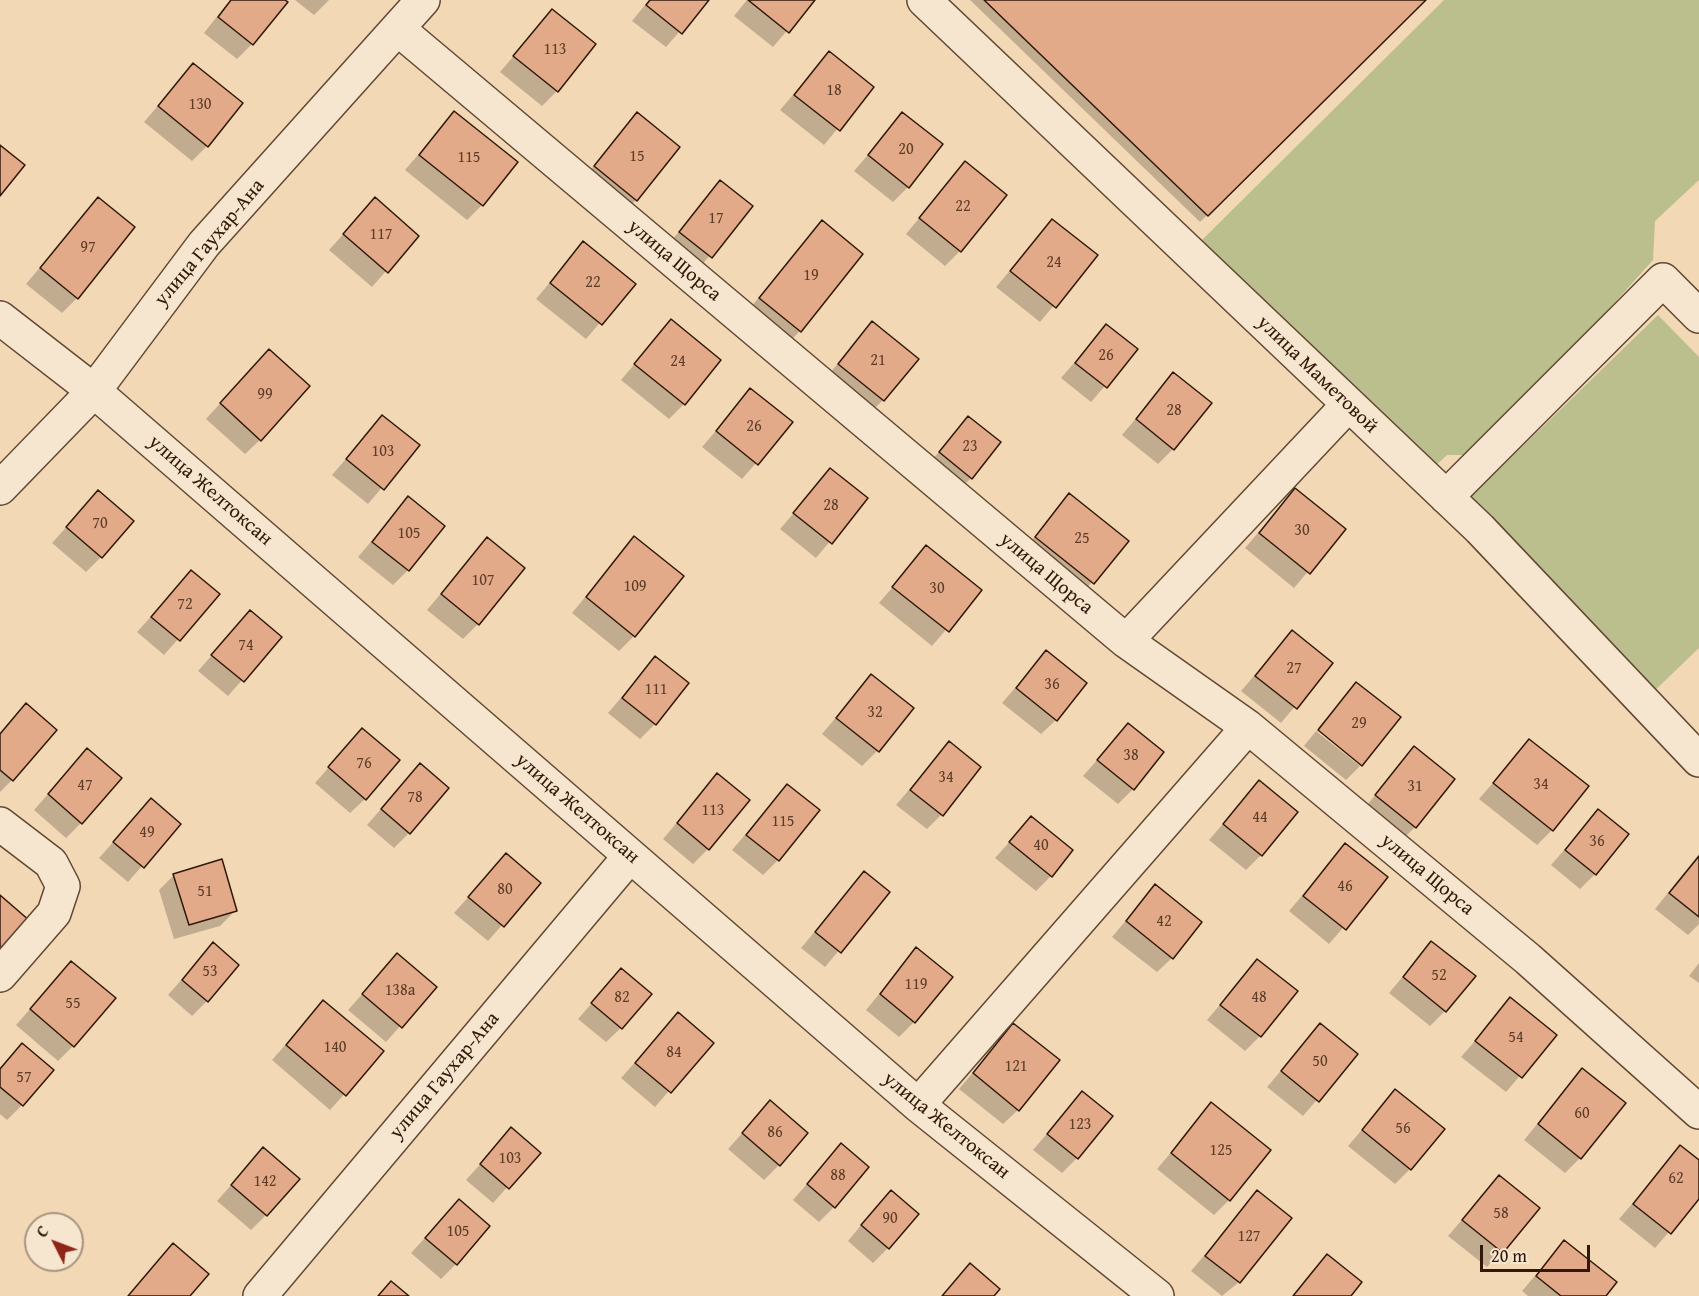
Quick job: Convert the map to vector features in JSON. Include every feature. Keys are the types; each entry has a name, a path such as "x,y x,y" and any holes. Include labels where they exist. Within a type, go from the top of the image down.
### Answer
{"street":[{"name":"улица Гаухар-Ана","path":"0,488 94,391 204,244 423,0"},
{"name":"улица Маметовой","path":"924,0 1446,497 1699,760"},
{"name":"улица Щорса","path":"398,29 1126,640 1248,727 1528,959 1699,1112"},
{"path":"1446,497 1663,280 1699,316"},
{"name":"улица Желтоксан","path":"0,318 94,391 918,1105 1157,1296"},
{"path":"1126,640 1348,405"},
{"path":"918,1105 1248,727"},
{"path":"0,824 51,863 63,886 54,913 0,975"},
{"name":"улица Гаухар-Ана","path":"260,1296 630,856"}],"green space":[{"path":"1444,0 1699,0 1699,180 1655,221 1653,260 1488,443 1474,455 1447,455 1434,467 1198,244"},
{"path":"1658,315 1699,357 1699,648 1648,697 1462,505"}],"building":[{"path":"231,0 285,0 288,2 253,45 218,17"},
{"path":"650,0 709,0 682,34 646,5"},
{"path":"748,0 815,0 789,33"},
{"path":"984,0 1426,0 1208,216"},
{"path":"552,9 596,44 558,92 513,56"},
{"path":"829,51 874,87 840,131 794,95"},
{"path":"193,63 243,103 208,147 158,106"},
{"path":"454,111 518,162 483,206 419,155"},
{"path":"637,112 680,147 637,201 594,166"},
{"path":"902,112 943,144 909,188 868,155"},
{"path":"0,145 25,165 0,196"},
{"path":"965,161 1007,195 961,252 919,218"},
{"path":"720,180 753,206 712,258 679,232"},
{"path":"98,197 135,227 78,299 40,268"},
{"path":"375,197 419,236 388,273 343,234"},
{"path":"1052,219 1098,255 1056,308 1010,271"},
{"path":"822,220 863,254 801,332 759,298"},
{"path":"583,241 636,284 602,325 550,283"},
{"path":"671,319 721,360 685,405 634,364"},
{"path":"872,321 919,359 884,401 838,364"},
{"path":"1106,324 1138,349 1107,388 1075,363"},
{"path":"269,349 310,386 261,441 220,403"},
{"path":"1173,372 1212,403 1174,450 1136,419"},
{"path":"750,388 793,422 758,465 716,431"},
{"path":"382,415 420,445 384,490 346,459"},
{"path":"968,416 1001,442 972,479 939,452"},
{"path":"830,468 868,498 832,544 793,513"},
{"path":"1295,488 1346,529 1310,574 1259,533"},
{"path":"98,490 134,521 102,558 66,527"},
{"path":"1069,493 1129,541 1094,584 1035,537"},
{"path":"408,496 445,526 409,571 372,542"},
{"path":"634,536 684,576 635,637 586,597"},
{"path":"487,537 525,568 479,625 441,594"},
{"path":"926,545 982,590 949,632 892,587"},
{"path":"191,570 220,594 180,641 151,617"},
{"path":"250,610 282,637 244,682 211,655"},
{"path":"1292,630 1333,663 1297,709 1255,676"},
{"path":"1046,650 1087,683 1057,721 1016,688"},
{"path":"655,656 689,683 656,725 622,698"},
{"path":"871,674 914,708 879,752 836,718"},
{"path":"1356,682 1401,717 1362,766 1318,730"},
{"path":"26,703 57,730 13,781 0,770 0,734"},
{"path":"1128,723 1164,752 1134,790 1097,760"},
{"path":"362,728 400,760 366,800 328,767"},
{"path":"1529,739 1589,786 1553,831 1493,783"},
{"path":"949,741 981,767 943,816 910,790"},
{"path":"1414,746 1455,779 1416,828 1375,795"},
{"path":"87,748 122,778 82,824 48,794"},
{"path":"420,763 449,788 410,834 381,809"},
{"path":"717,773 750,800 709,850 677,823"},
{"path":"1259,780 1298,812 1262,856 1223,824"},
{"path":"787,784 820,810 779,861 746,835"},
{"path":"151,798 181,824 144,868 113,842"},
{"path":"1598,809 1629,834 1596,875 1565,850"},
{"path":"1031,816 1073,850 1052,877 1009,842"},
{"path":"1345,843 1388,877 1346,930 1303,896"},
{"path":"506,853 541,883 504,927 468,897"},
{"path":"1699,856 1699,917 1669,893"},
{"path":"222,859 237,911 189,925 173,874"},
{"path":"864,871 890,892 841,953 815,932"},
{"path":"1155,884 1202,922 1173,959 1126,921"},
{"path":"0,895 30,921 0,956"},
{"path":"1431,941 1476,976 1446,1012 1403,977"},
{"path":"213,942 239,965 208,1002 182,980"},
{"path":"916,947 953,977 915,1023 880,994"},
{"path":"397,953 437,987 402,1028 362,994"},
{"path":"1257,959 1298,991 1261,1037 1220,1005"},
{"path":"71,961 116,998 74,1047 30,1009"},
{"path":"621,968 652,994 622,1029 591,1003"},
{"path":"1510,997 1557,1035 1522,1078 1475,1041"},
{"path":"323,1000 384,1051 346,1096 286,1045"},
{"path":"678,1012 714,1043 671,1093 635,1063"},
{"path":"1013,1023 1060,1060 1019,1111 973,1073"},
{"path":"1320,1023 1358,1054 1319,1102 1281,1071"},
{"path":"22,1043 54,1070 23,1106 0,1087 0,1069"},
{"path":"1582,1068 1626,1103 1581,1159 1538,1124"},
{"path":"1395,1089 1445,1129 1411,1170 1362,1130"},
{"path":"1082,1091 1113,1116 1078,1159 1047,1134"},
{"path":"770,1100 808,1133 780,1166 742,1133"},
{"path":"1211,1102 1271,1150 1230,1201 1171,1153"},
{"path":"511,1127 541,1153 509,1189 480,1164"},
{"path":"841,1143 869,1167 835,1208 807,1184"},
{"path":"1680,1145 1699,1160 1699,1199 1671,1234 1633,1204"},
{"path":"263,1147 300,1179 267,1216 231,1185"},
{"path":"1499,1175 1540,1208 1503,1253 1462,1220"},
{"path":"891,1190 919,1214 889,1249 861,1225"},
{"path":"1257,1190 1292,1218 1240,1283 1205,1256"},
{"path":"459,1199 490,1226 457,1265 425,1238"},
{"path":"1564,1240 1617,1282 1606,1296 1561,1296 1536,1276"},
{"path":"173,1243 209,1274 190,1296 128,1296"},
{"path":"1327,1254 1362,1282 1351,1296 1293,1296"},
{"path":"970,1263 1000,1289 994,1296 942,1296"},
{"path":"391,1281 409,1296 378,1296"}]}
